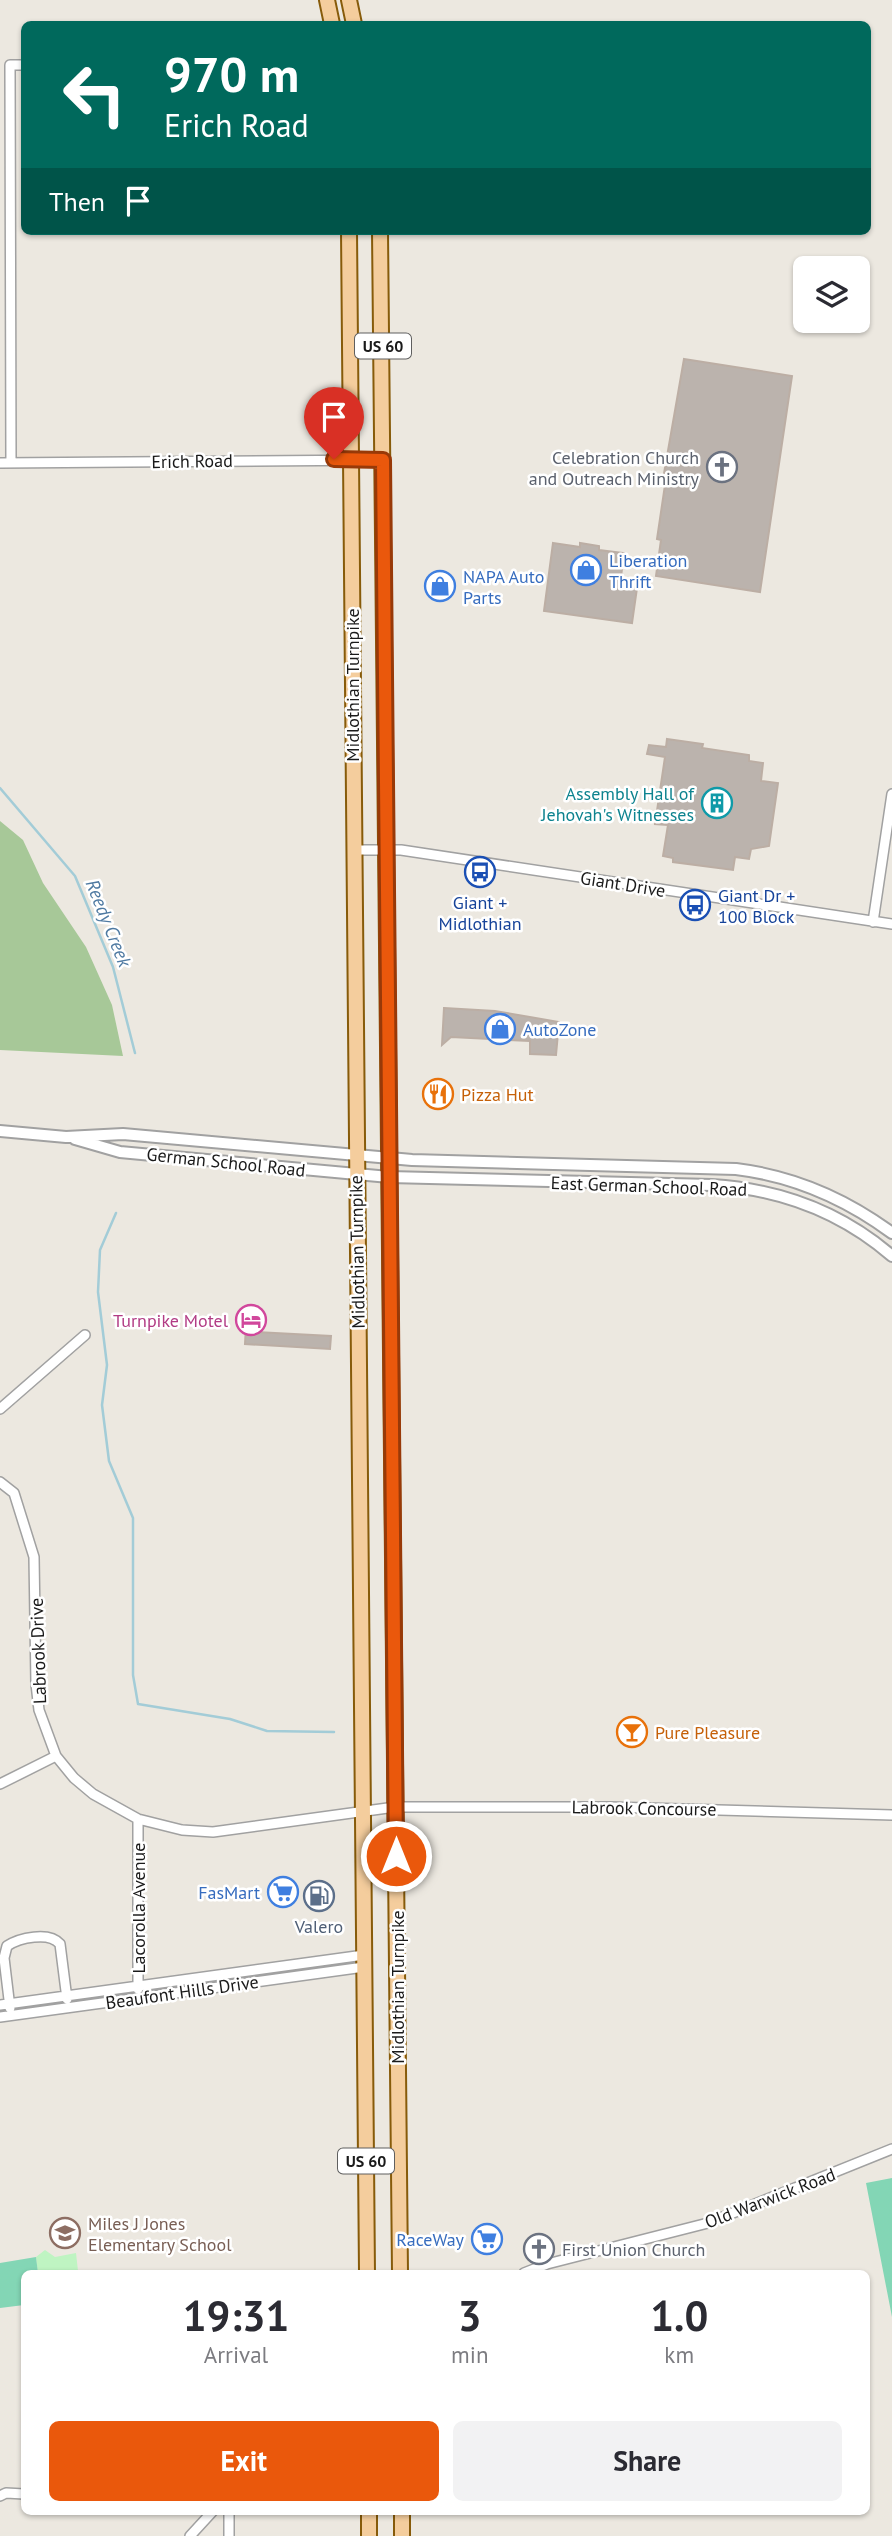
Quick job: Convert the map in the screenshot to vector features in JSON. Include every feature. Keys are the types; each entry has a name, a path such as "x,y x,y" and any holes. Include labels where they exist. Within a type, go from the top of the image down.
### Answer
{"main road":[{"path":"327,0 331,21"},
{"path":"349,0 353,21"},
{"name":"Midlothian Turnpike","path":"349,235 367,2270"},
{"name":"Midlothian Turnpike","path":"380,235 400,2270"},
{"path":"369,2515 369,2536"},
{"path":"402,2515 402,2536"}],"street":[{"path":"11,463 9,65 21,65"},
{"name":"Erich Road","path":"0,463 383,460"},
{"path":"873,922 892,794"},
{"name":"Giant Drive","path":"354,849 386,849 892,924"},
{"name":"German School Road","path":"0,1131 66,1137 123,1134 388,1158"},
{"name":"German School Road","path":"66,1137 120,1152 389,1177"},
{"name":"East German School Road","path":"388,1158 736,1169 787,1180 843,1202 892,1233"},
{"path":"677,1184 678,1167"},
{"name":"East German School Road","path":"389,1177 746,1188 796,1201 842,1221 892,1256"},
{"path":"0,1409 85,1335"},
{"name":"Labrook Drive","path":"0,1482 13,1493 34,1557 39,1710 56,1756 74,1778 93,1794 138,1819 182,1830 213,1832 395,1807"},
{"path":"0,1784 56,1756"},
{"name":"Labrook Concourse","path":"395,1807 610,1807 892,1815"},
{"name":"Lacorolla Avenue","path":"138,1819 138,1998"},
{"path":"10,2015 5,2004 6,1947 16,1942 45,1937 51,1937 60,1944 68,2008"},
{"name":"Beaufont Hills Drive","path":"5,2004 364,1961"},
{"name":"Beaufont Hills Drive","path":"0,2017 138,1998 364,1961"},
{"name":"Old Warwick Road","path":"532,2270 708,2223 892,2149"},
{"path":"0,2496 6,2493 21,2494"},
{"path":"190,2536 209,2515"},
{"path":"229,2515 229,2536"}],"green space":[{"path":"0,821 23,840 43,883 86,947 112,1005 123,1056 0,1050"},
{"path":"892,2178 892,2317 866,2183"},
{"path":"45,2250 55,2257 76,2253 78,2270 38,2270 36,2257"},
{"path":"36,2257 38,2270 21,2270 21,2305 0,2308 0,2263"}],"building":[{"name":"Celebration Church and Outreach Ministry","path":"684,359 792,376 760,592 656,576 661,540 657,539 665,485 662,485"},
{"name":"Liberation Thrift","path":"553,543 580,547 580,543 599,546 599,550 624,553 620,585 637,588 632,623 544,611"},
{"name":"Assembly Hall of Jehovah's Witnesses","path":"667,739 703,744 702,748 749,755 749,761 763,763 761,781 778,783 769,846 751,849 749,859 735,857 733,870 673,862 673,858 663,856 668,825 655,824 665,757 647,754 649,745 666,747"},
{"name":"AutoZone","path":"444,1008 495,1011 559,1022 556,1055 530,1054 530,1041 451,1037 442,1045"},
{"name":"Pizza Hut","path":"434,1084 434,1088 451,1089 450,1099 434,1099 433,1104 424,1093"},
{"name":"Turnpike Motel","path":"247,1307 258,1307 256,1332 331,1336 330,1349 245,1344"}],"waterway":[{"name":"Reedy Creek","path":"0,788 75,876 113,967 135,1053"},
{"path":"116,1213 100,1250 98,1292 107,1365 102,1405 109,1461 133,1518 133,1675 138,1704 230,1719 267,1731 334,1732"}],"place":[{"name":"Celebration Church and Outreach Ministry","path":"722,467"},
{"name":"Liberation Thrift","path":"586,570"},
{"name":"NAPA Auto Parts","path":"440,586"},
{"name":"Assembly Hall of Jehovah's Witnesses","path":"717,803"},
{"name":"Giant + Midlothian","path":"480,872"},
{"name":"Giant Dr + 100 Block","path":"695,905"},
{"name":"AutoZone","path":"500,1029"},
{"name":"Pizza Hut","path":"438,1094"},
{"name":"Turnpike Motel","path":"251,1320"},
{"name":"Pure Pleasure","path":"632,1732"},
{"name":"FasMart","path":"283,1892"},
{"name":"Valero","path":"319,1896"},
{"name":"Miles J Jones Elementary School","path":"65,2233"},
{"name":"RaceWay","path":"487,2239"},
{"name":"First Union Church","path":"539,2249"}],"route":[{"path":"334,459 383,460 396,1856"}]}
